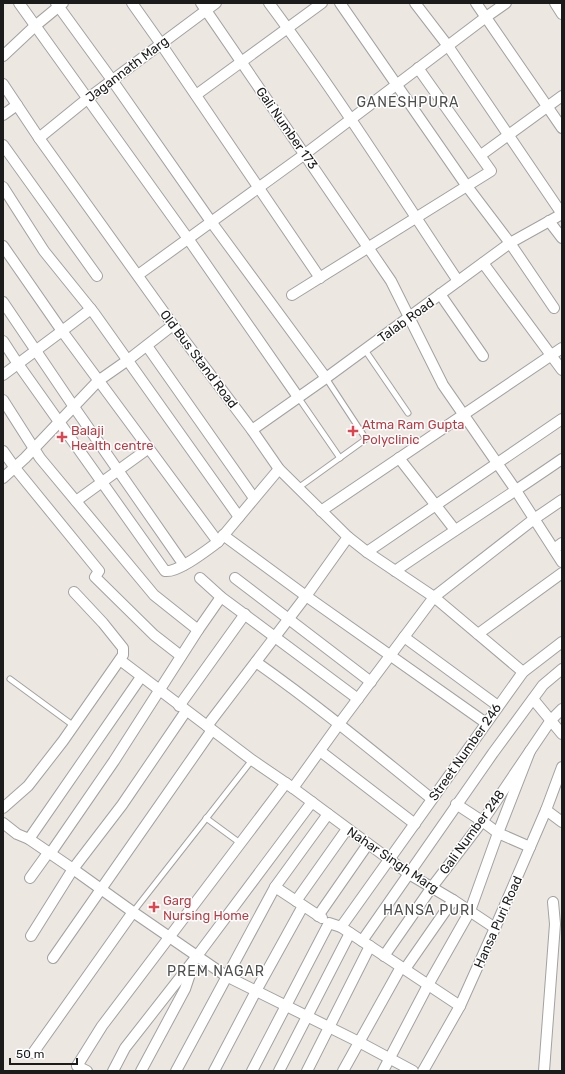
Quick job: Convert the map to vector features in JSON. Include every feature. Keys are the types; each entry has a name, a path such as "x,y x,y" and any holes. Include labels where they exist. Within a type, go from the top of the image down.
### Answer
{"street":[{"path":"19,3 189,240 298,397"},
{"path":"132,3 320,278"},
{"name":"Jagannath Marg","path":"39,138 87,99 161,44 204,6 216,3"},
{"path":"269,3 351,119 458,282"},
{"path":"196,95 242,63 322,3"},
{"path":"340,3 466,186 510,243 554,308"},
{"path":"415,3 448,46 562,214"},
{"path":"476,3 562,128"},
{"path":"138,275 212,223 506,3"},
{"path":"555,3 562,14"},
{"path":"3,56 60,4 212,223 326,378"},
{"name":"Gali Number 173","path":"204,6 391,281 443,385 534,519 558,546 562,562"},
{"path":"292,295 491,171 418,68"},
{"name":"Old Bus Stand Road","path":"3,84 39,138 173,325 252,430 279,469 348,537 367,552 434,597"},
{"path":"481,155 562,96"},
{"path":"3,115 17,105"},
{"path":"3,145 97,276"},
{"path":"3,187 44,251 91,309 238,517"},
{"name":"Talab Road","path":"252,430 365,350 510,243 562,214"},
{"path":"549,221 562,238"},
{"path":"3,246 98,381 148,448 221,539 306,596 486,723"},
{"path":"484,262 562,370"},
{"path":"440,294 483,356"},
{"path":"3,302 184,565"},
{"path":"3,375 91,309"},
{"path":"3,478 15,468 98,381 147,346 173,325"},
{"path":"3,342 165,571 170,571 184,565 221,539 279,469"},
{"path":"147,346 254,498"},
{"path":"321,511 562,348"},
{"path":"3,400 40,458 154,595 198,630"},
{"path":"367,552 562,419"},
{"path":"76,501 148,448"},
{"path":"3,451 15,468 99,571 95,577 154,635 181,656"},
{"path":"400,458 455,530"},
{"path":"396,571 562,459"},
{"path":"87,1071 77,1066 102,1026 170,938 240,843 320,751 434,597 534,519 562,500"},
{"path":"53,958 256,662 348,537"},
{"path":"478,634 562,572"},
{"path":"200,578 221,597 358,699"},
{"path":"235,578 371,682"},
{"path":"3,808 28,786 74,726 124,652 123,648 103,623 74,592"},
{"path":"30,878 49,853 160,691 181,656 221,597"},
{"path":"434,597 523,672"},
{"path":"30,936 73,869 122,805 183,708 245,614"},
{"path":"404,637 498,706"},
{"name":"Street Number 246","path":"341,927 523,672 562,642"},
{"name":"Nahar Singh Marg","path":"120,660 252,760 290,786 409,874 453,900 495,928"},
{"path":"256,662 301,694 432,799"},
{"path":"307,1071 329,1027 366,944 409,874 456,804 542,685 562,669"},
{"path":"29,839 141,677"},
{"path":"533,699 562,734"},
{"name":"Gali Number 248","path":"384,956 432,887 482,821 551,720 562,709"},
{"path":"320,751 415,824"},
{"path":"383,1071 428,985 470,911 530,751"},
{"name":"Hansa Puri Road","path":"423,1071 460,1006 546,810 562,767"},
{"path":"113,1071 125,1048 197,956 312,802"},
{"path":"456,804 482,821 498,834 530,847"},
{"path":"546,810 562,822"},
{"path":"176,1071 275,887 328,814"},
{"path":"3,823 17,834 29,839 73,869 132,912 226,976 359,1042 413,1071"},
{"path":"214,1071 300,903 348,829"},
{"path":"318,916 368,844"},
{"path":"275,887 329,923 341,927 460,1006"},
{"path":"343,1071 403,968 453,900"},
{"path":"544,1071 555,924 553,902"},
{"path":"33,1053 132,912"},
{"path":"252,1071 329,923"},
{"path":"279,1071 350,933"},
{"path":"140,1071 185,989 197,956"}],"lane":[{"path":"365,350 408,413"},
{"path":"298,488 366,439 326,378"},
{"path":"298,397 340,458"},
{"path":"10,679 74,726"},
{"path":"132,912 252,760"},
{"path":"206,818 240,843"}],"place":[{"name":"Atma Ram Gupta Polyclinic","path":"353,431"},
{"name":"Balaji Health centre","path":"62,437"},
{"name":"Garg Nursing Home","path":"154,907"}],"district":[{"name":"GANESHPURA","path":"408,102"},
{"name":"HANSA PURI","path":"429,910"},
{"name":"PREM NAGAR","path":"216,971"}]}
